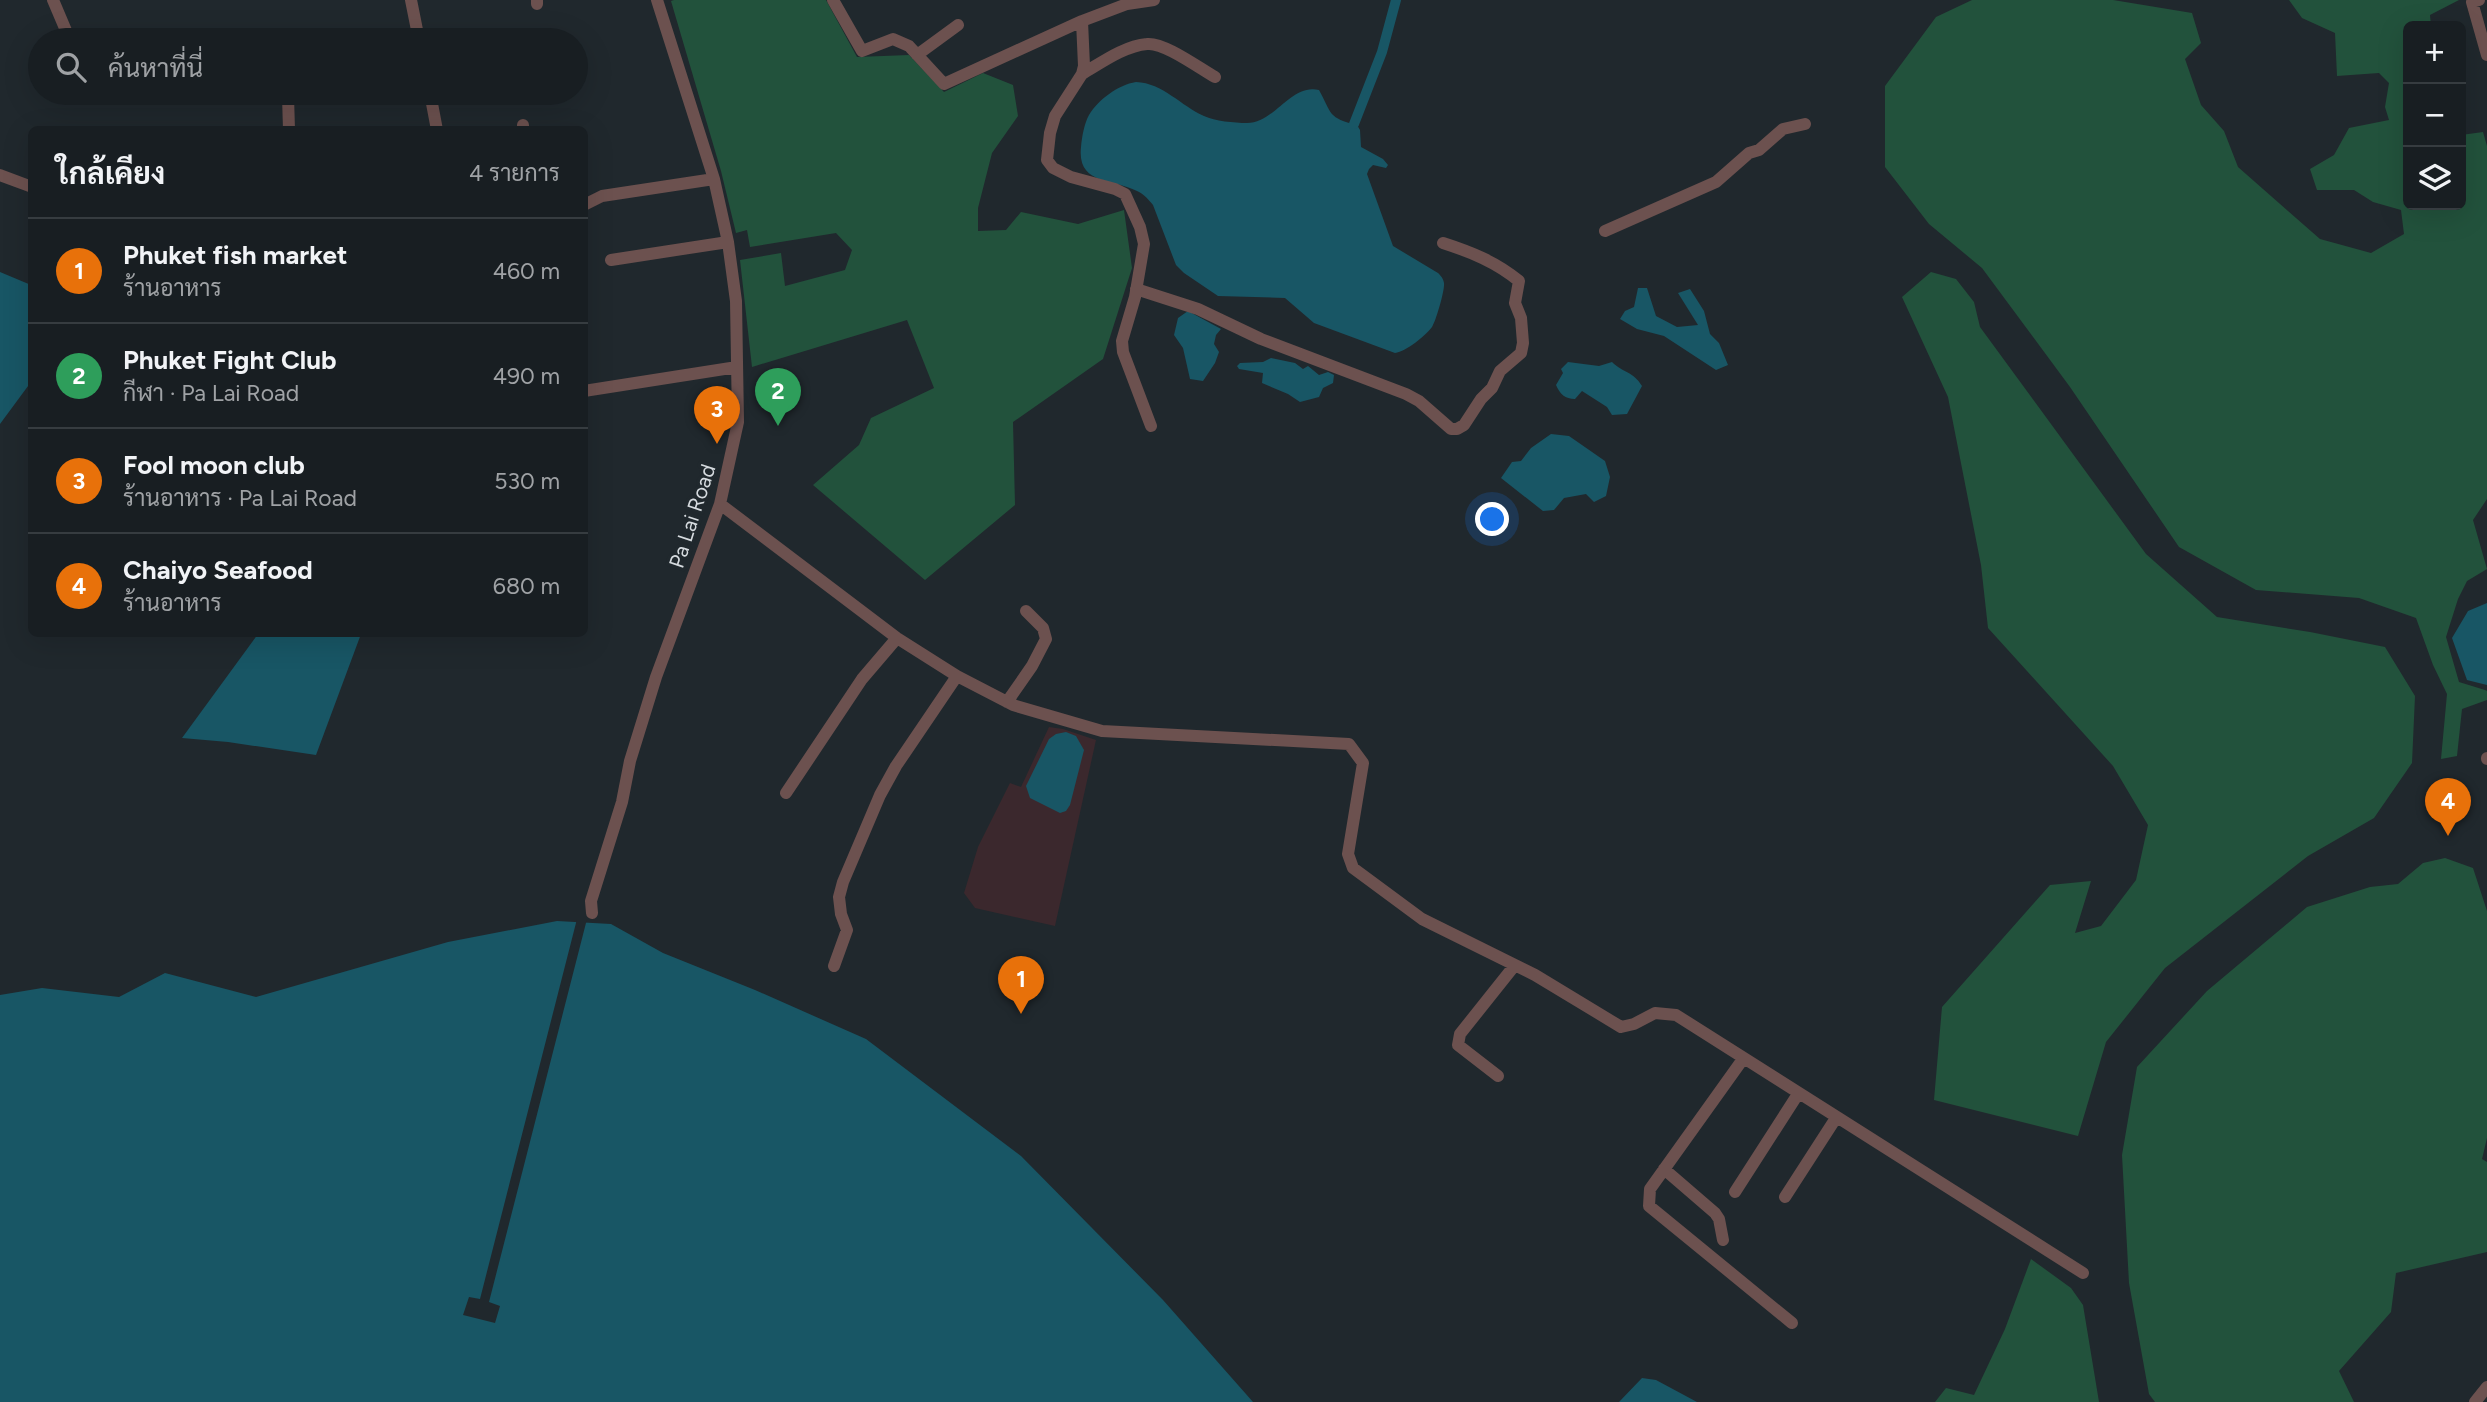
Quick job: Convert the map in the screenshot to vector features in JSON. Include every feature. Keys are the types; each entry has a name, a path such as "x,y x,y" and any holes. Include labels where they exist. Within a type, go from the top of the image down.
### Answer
{"street":[{"path":"53,0 65,28"},
{"path":"411,0 417,28"},
{"name":"Pa Lai Road","path":"592,913 591,901 622,803 630,761 656,677 720,504 738,422 736,301 728,242 714,179 657,0"},
{"path":"833,0 862,51 893,39 909,46 944,84 1083,21 1127,4 1154,0"},
{"path":"2479,0 2472,2 2487,55"},
{"path":"1083,21 1082,74 1055,116 1047,160 1053,168 1071,177 1115,189 1127,197 1144,244 1136,289 1122,341 1123,352 1152,426"},
{"path":"917,55 958,25"},
{"path":"1082,74 1129,49 1147,44 1161,46 1215,77"},
{"path":"288,105 289,126"},
{"path":"432,105 436,126"},
{"path":"1605,231 1716,182 1749,153 1759,150 1783,129 1805,124"},
{"path":"0,175 28,186"},
{"path":"588,203 602,196 714,179"},
{"path":"611,260 728,242"},
{"path":"1136,289 1198,309 1261,339 1406,394 1419,401 1451,429 1457,429 1464,425 1481,399 1492,388 1500,371 1521,353 1521,318 1515,303 1519,281 1496,264 1443,243"},
{"path":"588,390 737,367"},
{"path":"720,504 897,638 957,676 1007,702 1102,731 1349,744 1363,763 1348,855 1353,868 1423,919 1515,965 1621,1027 1634,1024 1655,1013 1676,1015 2083,1273"},
{"path":"1007,702 1032,666 1046,639 1043,628 1026,611"},
{"path":"786,793 862,679 897,638"},
{"path":"834,966 847,930 841,915 839,897 843,881 880,795 896,766 957,676"},
{"path":"1498,1076 1457,1042 1460,1034 1515,965"},
{"path":"1743,1059 1650,1189 1649,1206 1792,1323"},
{"path":"1735,1192 1798,1094"},
{"path":"1785,1197 1836,1118"},
{"path":"1664,1169 1715,1213 1723,1240"},
{"path":"2475,1402 2487,1387"}],"shaded area":[{"path":"1049,727 1096,740 1055,926 975,908 964,893 978,847 1010,783 1021,787"}],"green space":[{"path":"826,0 857,57 909,55 944,92 983,73 1013,85 1018,116 992,153 978,208 978,231 1006,230 1021,212 1078,224 1124,210 1132,268 1103,359 1013,422 1015,505 925,580 813,485 859,445 871,418 934,388 907,320 752,367 740,260 781,253 785,286 845,270 852,250 836,233 750,247 747,230 736,233 721,171 671,1"},
{"path":"1972,0 2113,0 2192,13 2201,43 2185,59 2201,105 2224,131 2238,167 2320,239 2371,253 2404,234 2401,210 2373,202 2354,190 2317,190 2310,169 2334,155 2349,128 2389,120 2385,107 2389,83 2379,73 2337,76 2335,33 2302,18 2289,0 2459,0 2430,15 2431,21 2403,21 2403,210 2466,210 2466,134 2483,132 2487,146 2487,499 2473,520 2487,569 2467,581 2458,599 2446,637 2459,682 2487,691 2487,700 2462,709 2457,756 2441,759 2447,694 2416,618 2359,598 2256,590 2179,547 2070,387 1982,268 1929,224 1885,167 1885,86 1936,17"},
{"path":"1931,272 1956,279 1974,302 1980,327 2146,554 2217,617 2385,647 2415,696 2412,763 2374,818 2308,856 2165,968 2106,1042 2078,1136 1934,1100 1942,1007 2050,885 2091,881 2075,933 2101,926 2136,880 2148,825 2113,766 1988,628 1981,565 1948,397 1902,297"},
{"path":"2445,858 2473,868 2487,911 2487,1138 2482,1159 2487,1162 2487,1252 2396,1273 2391,1312 2339,1371 2354,1402 2155,1402 2149,1394 2129,1283 2122,1155 2137,1067 2207,991 2307,907 2370,887 2398,884 2423,863"},
{"path":"2031,1259 2071,1288 2083,1305 2099,1402 1935,1402 1946,1388 1974,1395 2005,1329"}],"water":[{"path":"1136,82 1155,86 1208,118 1242,123 1266,117 1300,92 1319,90 1332,114 1357,125 1361,147 1383,159 1388,165 1386,168 1373,165 1367,174 1393,246 1442,278 1443,292 1432,327 1415,343 1395,353 1314,323 1285,298 1218,296 1184,273 1176,265 1153,205 1148,199 1137,191 1090,174 1081,159 1084,131 1093,109 1116,90"},
{"path":"0,272 28,284 28,386 0,424"},
{"path":"1638,288 1647,288 1656,316 1677,327 1698,325 1678,293 1690,289 1704,311 1710,334 1719,343 1728,365 1716,370 1664,336 1637,329 1620,319 1625,311 1634,307"},
{"path":"1188,311 1221,329 1214,344 1219,352 1203,381 1190,379 1183,348 1174,335 1178,318"},
{"path":"1271,358 1295,363 1303,369 1308,366 1319,375 1328,372 1334,375 1333,383 1323,388 1319,397 1300,402 1262,383 1263,373 1239,369 1237,366 1240,363 1263,362"},
{"path":"1568,362 1599,366 1612,362 1635,377 1642,386 1627,414 1612,415 1607,407 1582,391 1575,399 1563,395 1556,385 1563,373 1561,369"},
{"path":"1551,434 1569,436 1605,461 1610,477 1606,496 1594,502 1586,494 1564,498 1554,510 1543,511 1501,478 1512,462 1521,461 1531,448"},
{"path":"2487,603 2487,685 2467,680 2452,638 2468,611"},
{"path":"256,637 360,637 316,755 182,738"},
{"path":"1066,732 1076,736 1084,750 1070,805 1066,811 1060,813 1030,798 1026,786 1049,739"},
{"path":"557,921 611,924 663,953 866,1039 1021,1156 1163,1300 1253,1402 0,1402 0,995 42,988 119,997 165,973 256,997 448,942"},
{"path":"1642,1378 1656,1380 1697,1402 1619,1402"}],"pier":[{"path":"577,919 587,919 489,1302 500,1306 495,1323 463,1315 469,1297 480,1299"}],"waterway":[{"path":"1354,124 1382,52 1396,0"}],"place":[{"name":"Phuket Fight Club","path":"778,426"},
{"name":"Fool moon club","path":"717,444"},
{"name":"Chaiyo Seafood","path":"2448,836"},
{"name":"Phuket fish market","path":"1021,1014"}]}
